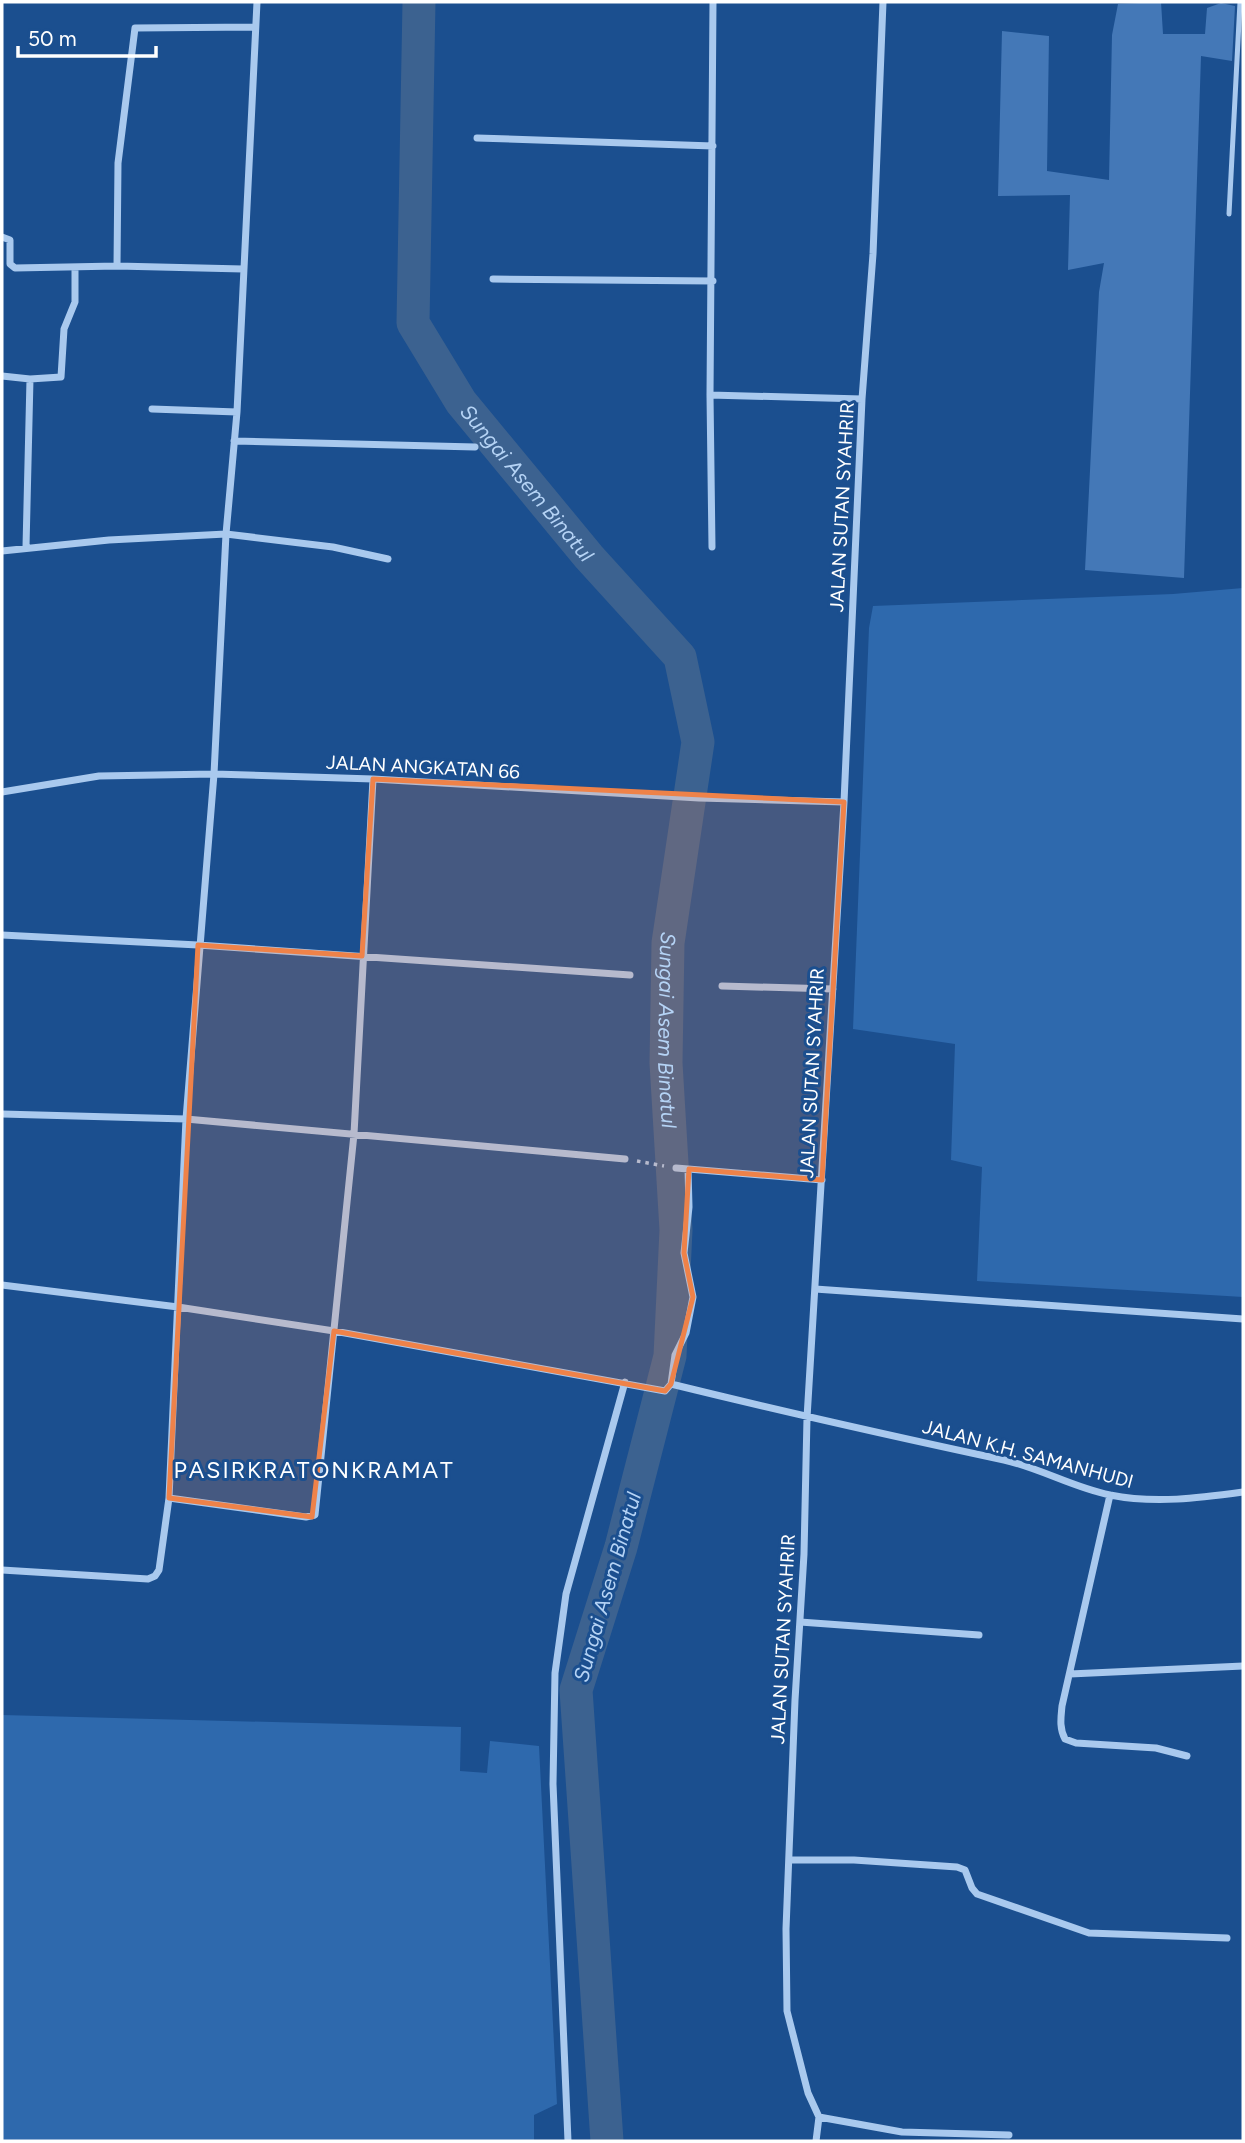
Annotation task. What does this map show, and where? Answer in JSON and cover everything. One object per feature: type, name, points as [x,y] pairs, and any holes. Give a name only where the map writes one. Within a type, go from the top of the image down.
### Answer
[{"type":"street","points":[[2,1570],[153,1578],[159,1570],[169,1497],[186,1119],[198,945],[214,774],[226,534],[237,412],[257,2]]},
{"type":"street","points":[[712,547],[710,395],[713,281],[713,2]]},
{"type":"street","name":"JALAN SUTAN SYAHRIR","points":[[816,2141],[819,2117],[805,2083],[787,2011],[786,1929],[807,1418],[844,802],[862,399],[873,254],[883,2]]},
{"type":"street","points":[[117,266],[118,163],[135,28],[256,27]]},
{"type":"street","points":[[477,138],[713,146]]},
{"type":"street","points":[[2,237],[10,240],[10,264],[15,268],[117,266],[243,269]]},
{"type":"street","points":[[2,376],[30,379],[61,377],[64,329],[75,302],[75,268]]},
{"type":"street","points":[[493,279],[713,281]]},
{"type":"street","points":[[26,547],[30,379]]},
{"type":"street","points":[[710,395],[862,399]]},
{"type":"street","points":[[152,409],[237,412]]},
{"type":"street","points":[[234,441],[475,447]]},
{"type":"street","points":[[2,551],[109,540],[226,534],[333,547],[388,559]]},
{"type":"street","name":"JALAN ANGKATAN 66","points":[[2,792],[99,776],[214,774],[373,779],[699,798],[844,802]]},
{"type":"street","points":[[169,1497],[314,1516],[354,1134],[373,779]]},
{"type":"street","points":[[2,935],[198,945],[630,975]]},
{"type":"street","points":[[722,986],[833,989]]},
{"type":"street","points":[[2,1114],[186,1119],[625,1159]]},
{"type":"street","points":[[677,1168],[822,1180]]},
{"type":"street","points":[[2,1285],[178,1307],[334,1331],[665,1391],[671,1384],[675,1355],[686,1333],[694,1297],[684,1253],[689,1207],[688,1169]]},
{"type":"street","points":[[814,1289],[1243,1319]]},
{"type":"street","points":[[568,2141],[553,1784],[555,1673],[566,1594],[627,1383]]},
{"type":"street","name":"JALAN K.H. SAMANHUDI","points":[[671,1384],[807,1418],[1007,1461],[1110,1495],[1152,1500],[1192,1499],[1243,1492]]},
{"type":"street","points":[[1110,1495],[1070,1674],[1061,1723],[1065,1739],[1156,1748],[1187,1756]]},
{"type":"street","points":[[800,1622],[979,1635]]},
{"type":"street","points":[[1070,1674],[1243,1666]]},
{"type":"street","points":[[790,1860],[854,1860],[960,1867],[965,1870],[977,1894],[1089,1933],[1227,1938]]},
{"type":"street","points":[[819,2117],[902,2132],[1009,2135]]},
{"type":"lane","points":[[1229,215],[1240,2]]},
{"type":"path","points":[[625,1159],[677,1168]]},
{"type":"highlighted area","points":[[373,779],[844,802],[822,1180],[689,1169],[684,1253],[693,1297],[671,1384],[665,1391],[334,1331],[312,1517],[169,1498],[198,945],[362,956]]},
{"type":"shaded area","points":[[1243,588],[1243,1297],[977,1281],[982,1167],[951,1160],[955,1044],[853,1029],[869,628],[873,606],[1173,594]]},
{"type":"shaded area","points":[[2,1715],[461,1727],[460,1771],[487,1773],[490,1741],[539,1746],[557,2104],[534,2115],[534,2141],[2,2141]]},
{"type":"building","points":[[1161,2],[1163,34],[1205,34],[1207,8],[1221,3],[1235,6],[1232,61],[1201,56],[1184,578],[1085,570],[1099,292],[1104,263],[1068,270],[1070,195],[998,196],[1002,31],[1049,36],[1047,171],[1109,180],[1112,35],[1118,4]]},
{"type":"waterway","name":"Sungai Asem Binatul","points":[[419,2],[413,323],[461,402],[589,557],[680,657],[698,742],[668,943],[666,1063],[676,1230],[670,1356],[621,1547],[576,1690],[607,2141]]},
{"type":"district","name":"PASIRKRATONKRAMAT","points":[[314,1470]]}]
